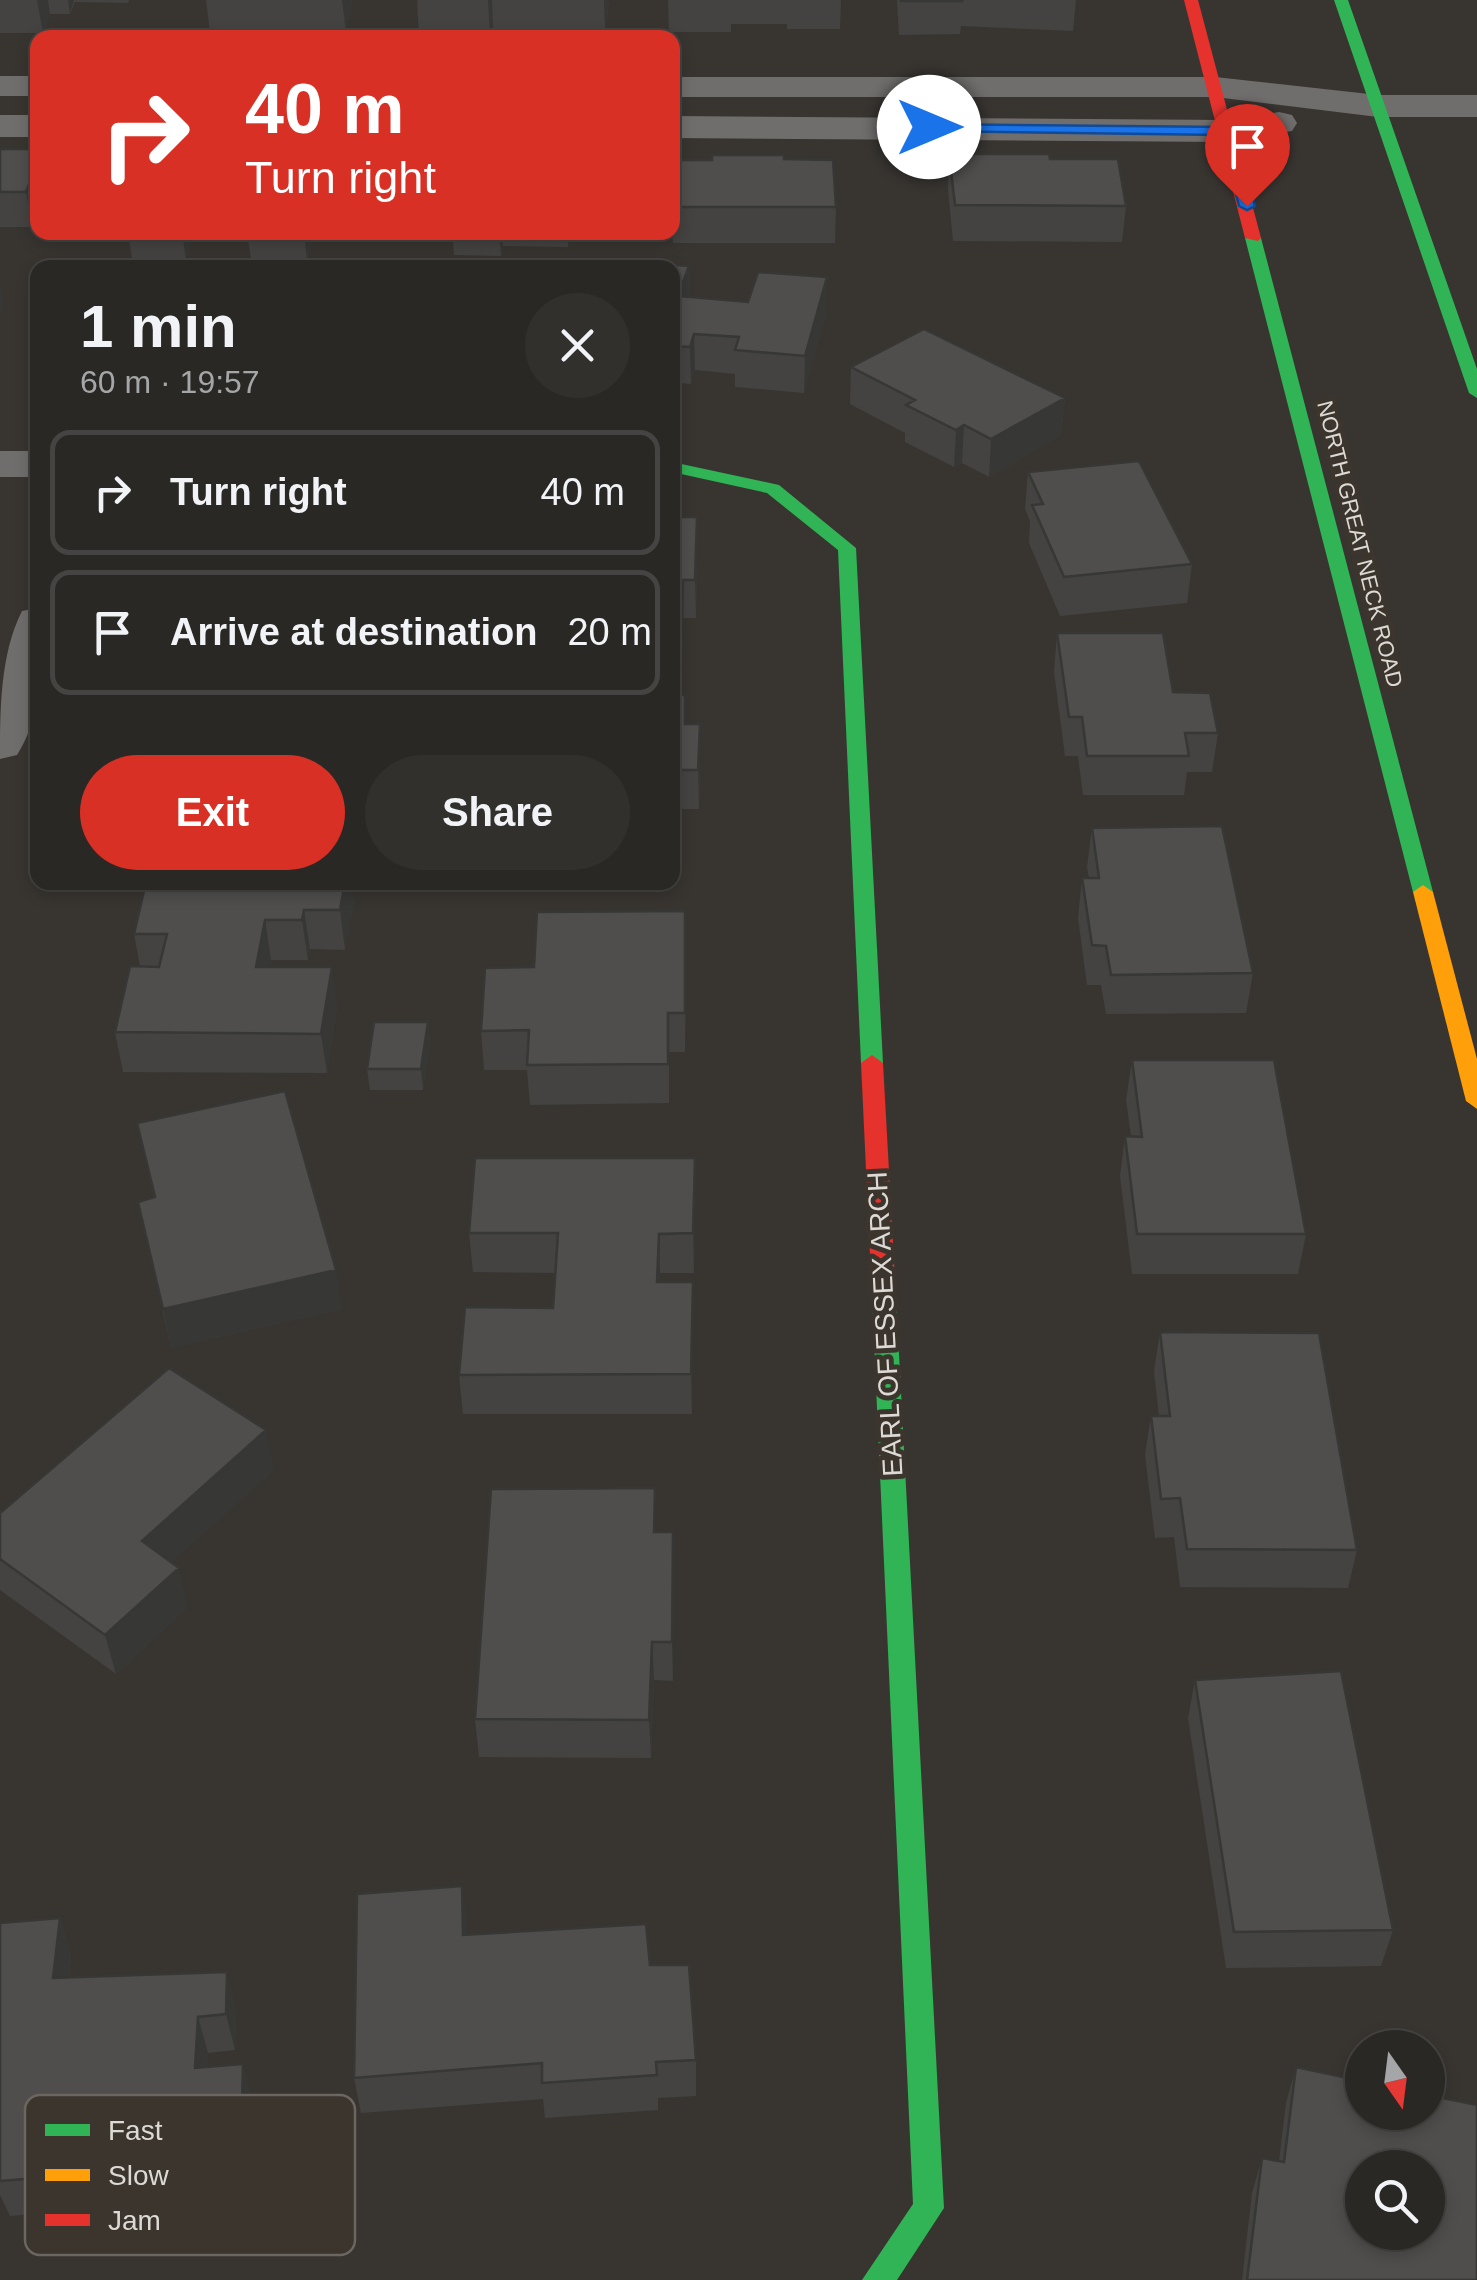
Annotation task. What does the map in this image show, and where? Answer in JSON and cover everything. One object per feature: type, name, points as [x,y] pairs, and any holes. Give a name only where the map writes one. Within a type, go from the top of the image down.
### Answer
[{"type":"main road","name":"NORTH GREAT NECK ROAD","points":[[1191,0],[1477,1102]]},
{"type":"main road","points":[[1342,0],[1477,394]]},
{"type":"main road","name":"EARL OF ESSEX ARCH","points":[[680,469],[772,489],[847,548],[930,2208],[878,2280]]},
{"type":"street","points":[[0,86],[30,86]]},
{"type":"street","points":[[680,87],[1215,87],[1378,106],[1477,106]]},
{"type":"street","points":[[680,127],[1228,131],[1378,106]]},
{"type":"street","points":[[0,126],[30,126]]},
{"type":"street","points":[[0,464],[30,464]]},
{"type":"street","points":[[0,745],[30,647]]},
{"type":"building","points":[[0,149],[30,149],[30,182],[26,192],[0,192]]},
{"type":"building","points":[[949,154],[1118,159],[1126,206],[955,205]]},
{"type":"building","points":[[712,155],[784,155],[784,159],[833,160],[836,207],[680,207],[680,160],[712,160]]},
{"type":"building","points":[[680,265],[689,266],[680,291]]},
{"type":"building","points":[[758,272],[827,277],[805,356],[735,350],[739,337],[694,334],[690,347],[680,346],[680,296],[748,302]]},
{"type":"building","points":[[924,329],[1065,398],[991,439],[964,425],[956,430],[906,405],[915,400],[851,367]]},
{"type":"building","points":[[1139,461],[1192,564],[1064,577],[1032,505],[1043,504],[1028,472]]},
{"type":"building","points":[[680,517],[697,517],[695,580],[683,580],[682,631]]},
{"type":"building","points":[[1057,633],[1163,633],[1173,692],[1210,693],[1218,733],[1185,733],[1189,756],[1087,756],[1082,717],[1069,717]]},
{"type":"building","points":[[680,695],[685,695],[685,724],[700,724],[698,770],[681,770],[680,799]]},
{"type":"building","points":[[1222,826],[1253,973],[1111,975],[1106,946],[1092,945],[1082,878],[1099,878],[1092,828]]},
{"type":"building","points":[[144,890],[344,890],[340,910],[304,910],[302,920],[265,920],[256,967],[332,967],[321,1034],[115,1032],[130,966],[159,967],[167,934],[134,934]]},
{"type":"building","points":[[685,911],[685,1013],[668,1013],[668,1064],[527,1065],[529,1030],[481,1031],[485,968],[534,967],[537,912]]},
{"type":"building","points":[[374,1022],[428,1022],[421,1069],[367,1069]]},
{"type":"building","points":[[1132,1060],[1274,1060],[1306,1234],[1137,1234],[1125,1136],[1142,1137]]},
{"type":"building","points":[[285,1091],[336,1270],[163,1309],[138,1202],[155,1197],[137,1123]]},
{"type":"building","points":[[475,1158],[695,1158],[693,1233],[659,1234],[657,1282],[693,1282],[691,1374],[459,1375],[465,1307],[553,1308],[558,1233],[469,1233]]},
{"type":"building","points":[[1160,1332],[1319,1333],[1357,1550],[1187,1549],[1180,1498],[1161,1499],[1151,1416],[1170,1416]]},
{"type":"building","points":[[169,1368],[266,1430],[142,1541],[179,1568],[105,1635],[0,1559],[0,1513]]},
{"type":"building","points":[[655,1488],[654,1532],[673,1532],[672,1642],[652,1642],[649,1720],[475,1719],[491,1489]]},
{"type":"building","points":[[1341,1671],[1393,1930],[1234,1932],[1195,1680]]},
{"type":"building","points":[[462,1886],[463,1935],[646,1924],[650,1965],[689,1965],[696,2060],[656,2062],[657,2075],[542,2083],[542,2063],[354,2078],[357,1894]]},
{"type":"building","points":[[60,1918],[53,1978],[227,1972],[226,2014],[198,2017],[195,2068],[243,2064],[242,2095],[25,2095],[25,2179],[0,2181],[0,1923]]},
{"type":"building","points":[[1296,2067],[1345,2077],[1345,2130],[1445,2130],[1445,2098],[1477,2105],[1477,2280],[1247,2280],[1262,2158],[1284,2162]]},
{"type":"traffic: fast","points":[[1341,0],[1477,393]]},
{"type":"traffic: fast","points":[[1253,238],[1423,892]]},
{"type":"traffic: fast","points":[[680,469],[773,489],[847,548],[872,1063]]},
{"type":"traffic: fast","points":[[878,2280],[929,2208],[884,1297]]},
{"type":"traffic: slow","points":[[1423,892],[1477,1101]]},
{"type":"traffic: jam","points":[[1191,0],[1253,238]]},
{"type":"traffic: jam","points":[[872,1063],[884,1297]]},
{"type":"route","points":[[929,127],[1228,131],[1247,206]]}]
